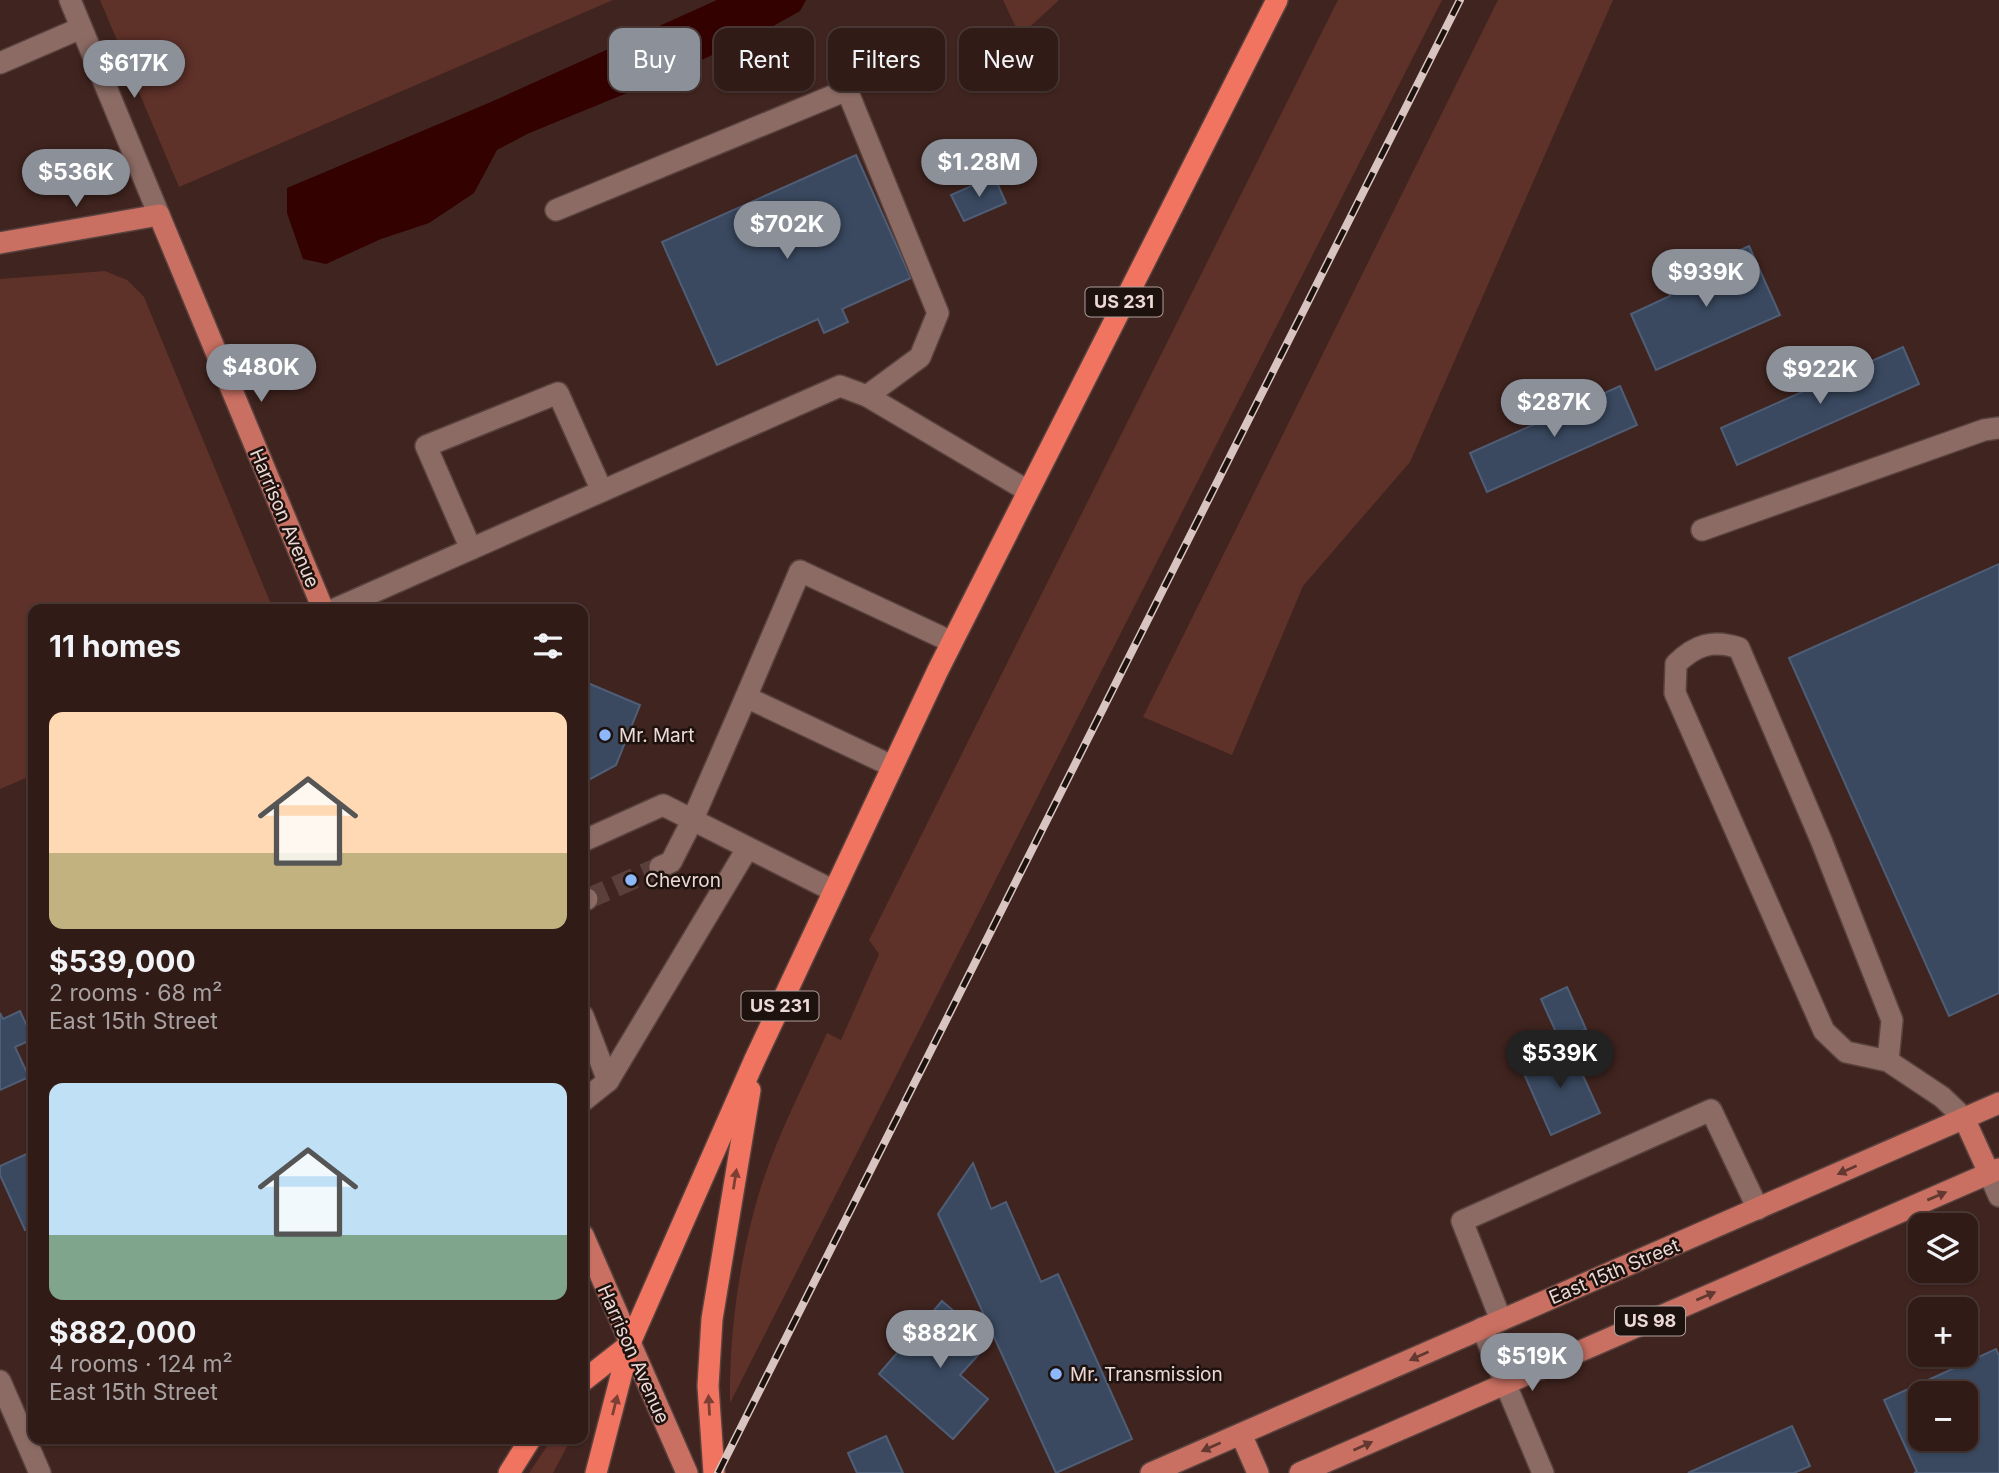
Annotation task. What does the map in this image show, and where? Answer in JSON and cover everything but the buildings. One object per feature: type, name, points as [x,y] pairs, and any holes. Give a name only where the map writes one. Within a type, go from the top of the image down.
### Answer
[{"type":"highway","name":"US 231","points":[[629,1345],[755,1059],[892,766],[1277,0]]},
{"type":"highway","points":[[714,1473],[708,1386],[712,1319],[755,1059]]},
{"type":"highway","points":[[588,1377],[629,1345]]},
{"type":"highway","points":[[596,1473],[629,1345]]},
{"type":"highway","points":[[509,1473],[527,1444]]},
{"type":"main road","points":[[0,243],[159,215]]},
{"type":"main road","name":"Harrison Avenue","points":[[159,215],[321,604]]},
{"type":"main road","name":"East 15th Street","points":[[1151,1473],[1999,1103]]},
{"type":"main road","points":[[1964,1118],[1994,1171]]},
{"type":"main road","name":"US 98","points":[[1300,1473],[1994,1171]]},
{"type":"main road","name":"Harrison Avenue","points":[[588,1247],[687,1473]]},
{"type":"main road","points":[[1241,1434],[1258,1473]]},
{"type":"street","name":"Harrison Avenue","points":[[70,0],[159,215]]},
{"type":"street","points":[[0,63],[81,28]]},
{"type":"street","points":[[556,210],[847,90],[938,313],[920,357],[867,396]]},
{"type":"street","points":[[346,604],[841,386],[867,396],[1028,491]]},
{"type":"street","points":[[471,549],[426,446],[558,393],[602,491]]},
{"type":"street","points":[[1702,530],[1984,430],[1999,428]]},
{"type":"street","points":[[660,867],[671,862],[692,821],[800,571],[952,642]]},
{"type":"street","points":[[1888,1061],[1892,1020],[1821,839],[1739,649],[1719,641],[1690,650],[1676,664],[1675,693],[1824,1031],[1846,1052],[1888,1061],[1942,1097],[1964,1118]]},
{"type":"street","points":[[746,697],[892,766]]},
{"type":"street","points":[[588,839],[663,805],[834,891]]},
{"type":"street","points":[[588,1097],[608,1081],[747,849]]},
{"type":"street","points":[[588,1029],[608,1081]]},
{"type":"street","points":[[1543,1473],[1505,1384],[1462,1221],[1712,1110],[1758,1209]]},
{"type":"street","points":[[1994,1171],[1999,1196]]},
{"type":"street","points":[[0,1381],[40,1473]]},
{"type":"shaded area","points":[[100,0],[613,0],[179,187]]},
{"type":"shaded area","points":[[717,0],[806,0],[800,11],[770,28],[714,28],[714,54],[700,61],[700,28],[655,28]]},
{"type":"shaded area","points":[[1003,0],[1059,0],[1029,28],[1016,28]]},
{"type":"shaded area","points":[[1338,0],[1442,0],[730,1403],[736,1304],[755,1207],[769,1162],[827,1033],[841,1040],[879,954],[869,940]]},
{"type":"shaded area","points":[[1498,0],[1613,0],[1410,462],[1303,586],[1232,755],[1143,717]]},
{"type":"shaded area","points":[[609,49],[609,91],[632,91],[527,134],[497,150],[474,193],[429,223],[381,239],[326,264],[303,259],[287,213],[287,188]]},
{"type":"shaded area","points":[[105,271],[127,280],[144,297],[271,604],[28,604],[28,777],[0,789],[0,279]]},
{"type":"shaded area","points":[[549,1444],[568,1444],[553,1473],[529,1473]]},
{"type":"tunnel","points":[[588,899],[660,867]]},
{"type":"railway","points":[[718,1473],[1460,0]]},
{"type":"place","name":"Mr. Mart","points":[[605,735]]},
{"type":"place","name":"Chevron","points":[[631,880]]},
{"type":"place","name":"Mr. Transmission","points":[[1056,1374]]}]
